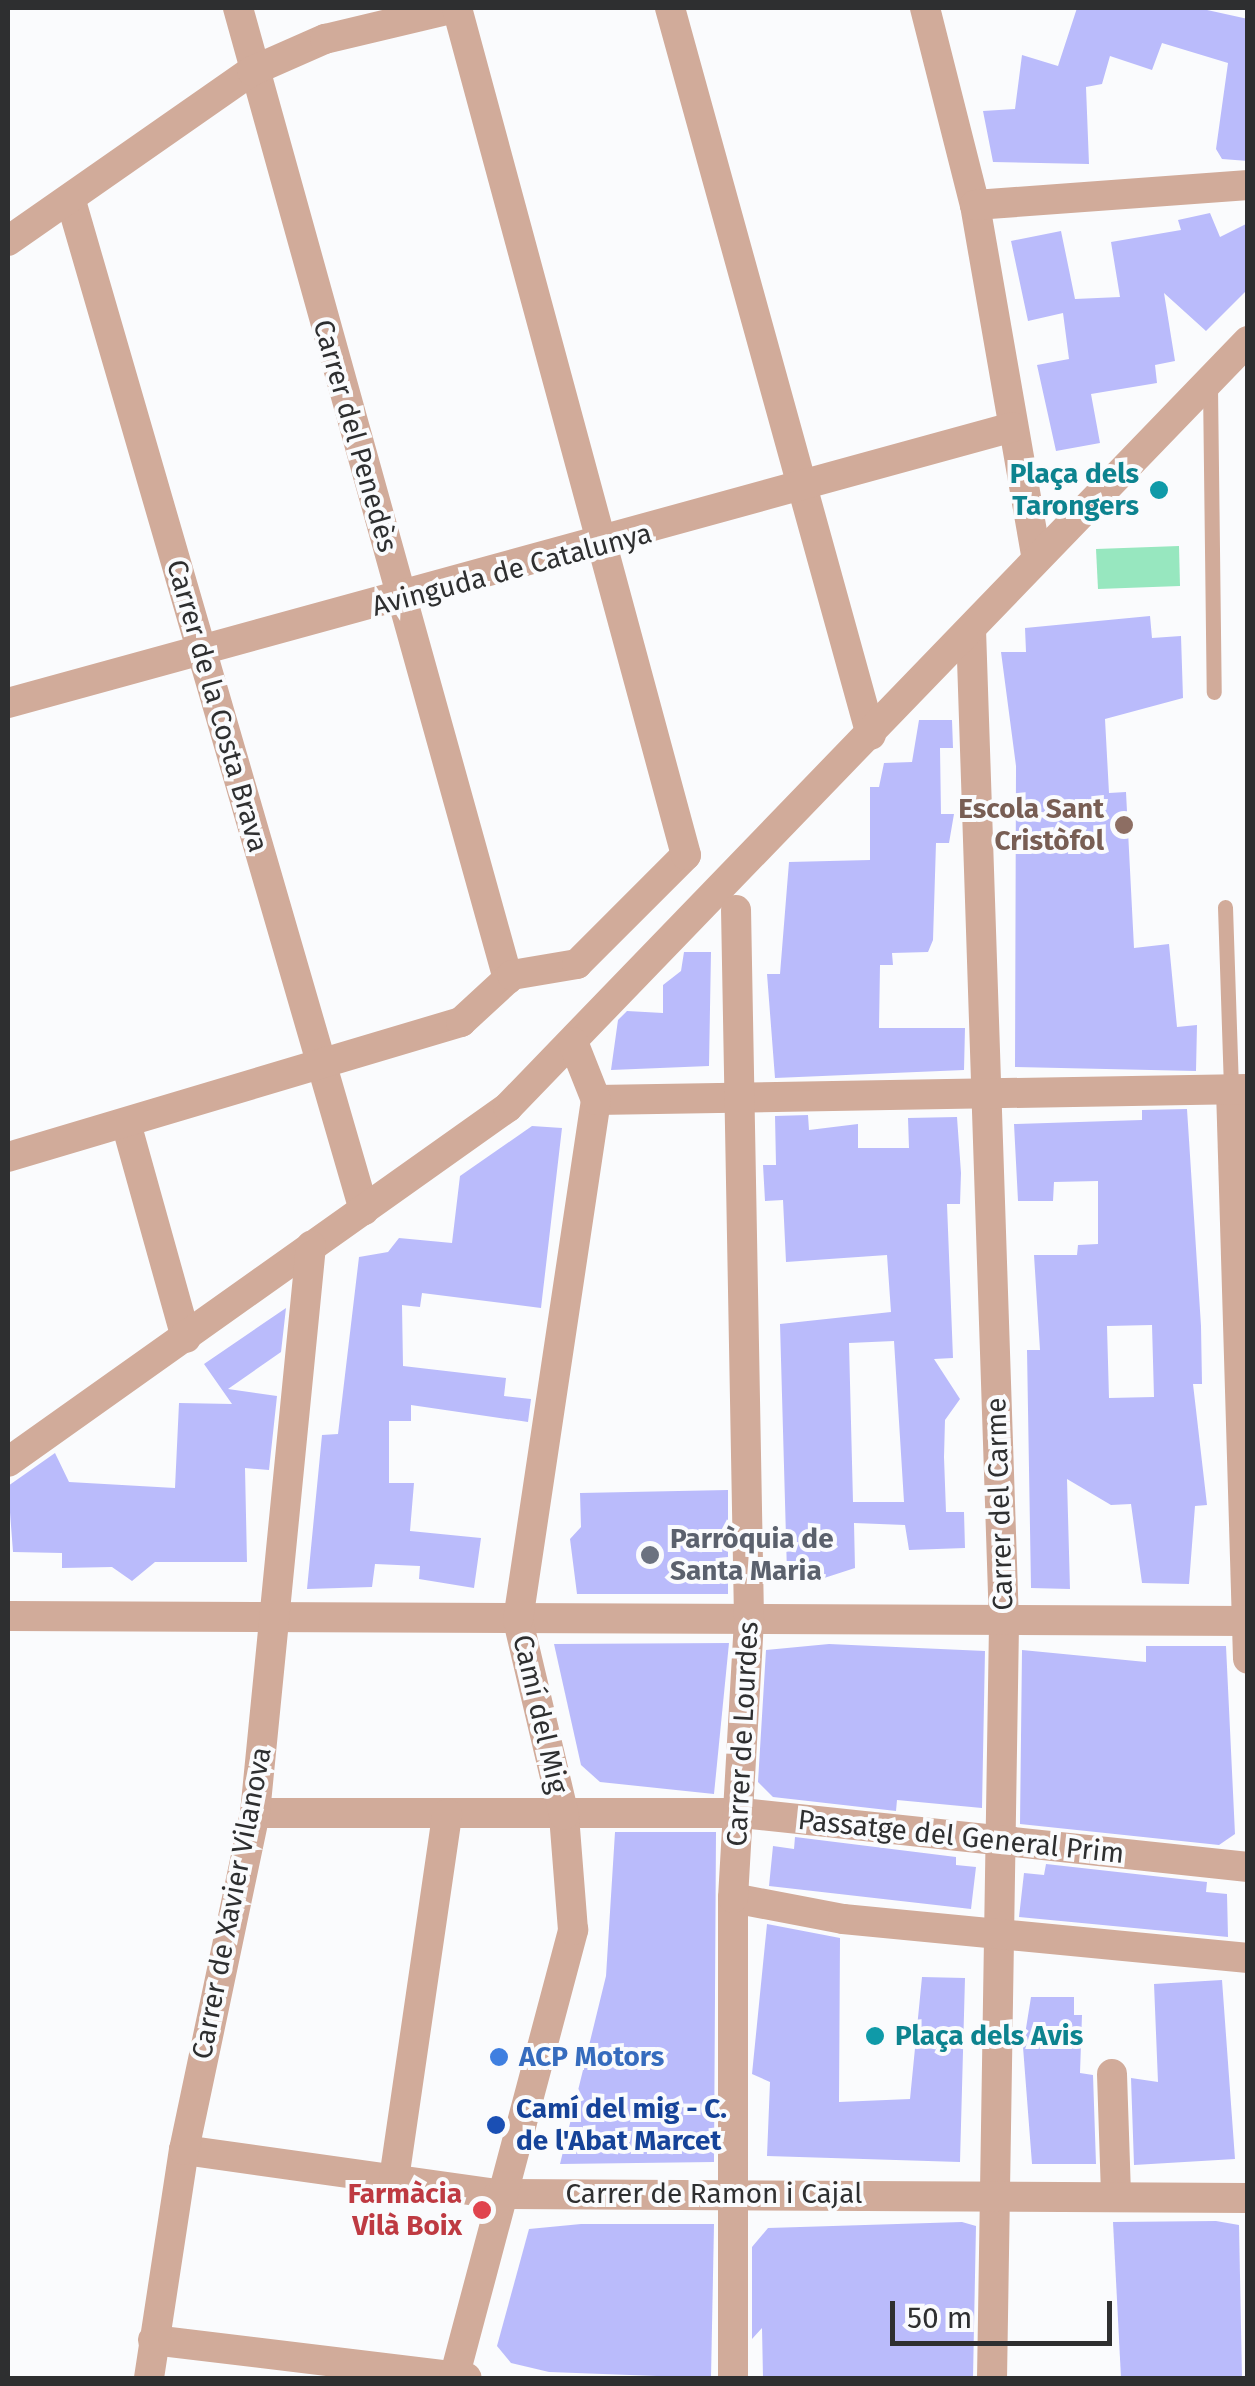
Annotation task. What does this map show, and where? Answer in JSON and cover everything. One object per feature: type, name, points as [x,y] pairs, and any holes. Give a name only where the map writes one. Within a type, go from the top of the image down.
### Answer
[{"type":"street","name":"Carrer del Penedès","points":[[238,8],[252,72],[508,978]]},
{"type":"street","points":[[8,240],[71,201],[252,72],[325,39],[456,8],[686,855],[577,964],[508,978],[461,1022],[318,1061],[8,1157]]},
{"type":"street","points":[[670,8],[871,735]]},
{"type":"street","points":[[925,8],[975,205],[1037,559]]},
{"type":"street","points":[[975,205],[1248,186]]},
{"type":"street","name":"Carrer de la Costa Brava","points":[[71,201],[364,1210]]},
{"type":"street","points":[[8,1462],[508,1107],[1248,341]]},
{"type":"street","name":"Avinguda de Catalunya","points":[[8,704],[203,656],[802,492],[1013,427]]},
{"type":"street","name":"Carrer del Carme","points":[[971,629],[1004,1624],[991,2196],[992,2378]]},
{"type":"street","name":"Carrer de Lourdes","points":[[733,2378],[733,1898],[742,1813],[749,1618],[736,910]]},
{"type":"street","points":[[573,1042],[596,1100],[741,1094],[1239,1089],[1248,1660]]},
{"type":"street","name":"Camí del Mig","points":[[458,2378],[499,2194],[538,2084],[573,1930],[564,1815],[518,1620],[596,1100]]},
{"type":"street","points":[[126,1123],[186,1338]]},
{"type":"street","name":"Carrer de Xavier Vilanova","points":[[149,2378],[184,2150],[255,1813],[278,1621],[311,1246]]},
{"type":"street","points":[[8,1616],[278,1621],[749,1618],[1004,1624],[1246,1621]]},
{"type":"street","name":"Passatge del General Prim","points":[[255,1813],[742,1813],[1248,1867]]},
{"type":"street","points":[[394,2179],[447,1814]]},
{"type":"street","points":[[733,1898],[999,1934],[1248,1958]]},
{"type":"street","points":[[1112,2074],[1116,2197]]},
{"type":"street","name":"Carrer de Ramon i Cajal","points":[[184,2150],[499,2194],[735,2191],[1248,2198]]},
{"type":"street","points":[[153,2340],[458,2378]]},
{"type":"lane","points":[[1210,380],[1214,692]]},
{"type":"lane","points":[[1226,907],[1239,1089]]},
{"type":"green space","points":[[1179,546],[1180,586],[1098,589],[1096,549]]},
{"type":"building","points":[[1077,8],[1198,8],[1248,19],[1248,161],[1222,159],[1216,149],[1228,63],[1162,43],[1152,70],[1110,56],[1102,84],[1086,87],[1089,164],[993,162],[983,111],[1015,109],[1022,55],[1058,66]]},
{"type":"building","points":[[1210,213],[1220,237],[1248,223],[1248,289],[1206,331],[1164,293],[1175,361],[1155,365],[1157,383],[1091,394],[1100,443],[1056,451],[1037,365],[1069,359],[1063,313],[1028,321],[1011,241],[1061,231],[1075,299],[1120,297],[1111,242],[1181,230],[1178,220]]},
{"type":"building","points":[[1150,616],[1152,638],[1181,636],[1183,698],[1105,719],[1109,793],[1126,792],[1134,948],[1169,944],[1177,1027],[1197,1025],[1196,1071],[1015,1067],[1016,766],[1001,652],[1026,652],[1025,628]]},
{"type":"building","points":[[919,720],[952,720],[953,748],[940,748],[941,814],[954,814],[949,843],[936,843],[933,940],[928,952],[892,953],[893,965],[880,965],[879,1028],[965,1028],[964,1070],[775,1078],[767,974],[780,974],[789,862],[870,860],[870,787],[879,787],[884,763],[912,762]]},
{"type":"building","points":[[684,952],[711,952],[709,1066],[611,1070],[618,1020],[627,1011],[663,1013],[663,985],[681,971]]},
{"type":"building","points":[[1187,1109],[1201,1326],[1202,1384],[1193,1384],[1207,1505],[1195,1506],[1189,1584],[1142,1583],[1131,1504],[1111,1505],[1067,1479],[1070,1589],[1031,1588],[1027,1350],[1040,1350],[1034,1255],[1077,1255],[1078,1245],[1098,1244],[1098,1181],[1054,1182],[1053,1201],[1018,1201],[1014,1124],[1142,1120],[1142,1110]],"holes":[[[1152,1325],[1154,1397],[1109,1398],[1107,1326]]]},
{"type":"building","points":[[808,1115],[809,1130],[858,1124],[858,1148],[909,1148],[908,1118],[957,1117],[960,1204],[947,1204],[953,1358],[934,1359],[960,1399],[945,1420],[944,1457],[946,1512],[964,1512],[965,1548],[909,1550],[905,1525],[854,1523],[855,1568],[818,1580],[787,1573],[780,1324],[891,1312],[887,1255],[786,1262],[783,1200],[765,1201],[763,1165],[776,1165],[775,1116]],"holes":[[[894,1341],[904,1502],[853,1502],[849,1343]]]},
{"type":"building","points":[[532,1126],[562,1128],[541,1308],[422,1293],[420,1307],[402,1305],[403,1366],[506,1378],[504,1396],[531,1399],[528,1422],[411,1405],[411,1421],[389,1421],[389,1483],[414,1483],[410,1531],[481,1538],[474,1588],[419,1579],[420,1566],[375,1564],[372,1587],[307,1589],[322,1435],[338,1434],[359,1257],[388,1252],[399,1238],[452,1243],[460,1176]]},
{"type":"building","points":[[286,1308],[281,1352],[228,1389],[277,1396],[269,1470],[245,1468],[247,1562],[155,1562],[132,1581],[112,1567],[62,1568],[62,1553],[13,1552],[8,1486],[55,1453],[69,1482],[175,1488],[179,1403],[232,1404],[204,1364]]},
{"type":"building","name":"Parròquia de Santa Maria","points":[[728,1490],[728,1594],[577,1594],[570,1539],[581,1527],[580,1493]]},
{"type":"building","points":[[729,1643],[714,1794],[600,1782],[581,1765],[554,1644]]},
{"type":"building","points":[[829,1644],[985,1651],[982,1808],[897,1800],[896,1811],[773,1797],[758,1782],[766,1650]]},
{"type":"building","points":[[1146,1646],[1226,1646],[1235,1834],[1219,1845],[1020,1824],[1022,1650],[1146,1662]]},
{"type":"building","points":[[615,1832],[716,1832],[714,2162],[560,2164],[606,1976]]},
{"type":"building","points":[[795,1837],[956,1857],[956,1865],[976,1867],[971,1909],[769,1886],[773,1846],[794,1849]]},
{"type":"building","points":[[1046,1864],[1207,1882],[1206,1892],[1227,1894],[1228,1937],[1019,1917],[1024,1873],[1044,1875]]},
{"type":"building","points":[[767,1924],[840,1938],[839,2102],[910,2099],[922,1977],[965,1978],[960,2162],[767,2156],[770,2082],[752,2074]]},
{"type":"building","points":[[1222,1980],[1235,2159],[1134,2165],[1131,2078],[1158,2082],[1154,1984]]},
{"type":"building","points":[[1031,1997],[1074,1997],[1074,2015],[1082,2015],[1080,2073],[1093,2075],[1096,2164],[1032,2164],[1023,2047]]},
{"type":"building","points":[[1216,2221],[1239,2225],[1242,2378],[1121,2378],[1113,2222]]},
{"type":"building","points":[[962,2222],[976,2226],[973,2378],[763,2378],[762,2328],[752,2339],[752,2247],[768,2228]]},
{"type":"building","points":[[581,2224],[714,2224],[711,2378],[549,2372],[511,2363],[497,2346],[529,2229]]},
{"type":"place","name":"Plaça dels Tarongers","points":[[1159,490]]},
{"type":"place","name":"Escola Sant Cristòfol","points":[[1124,825]]},
{"type":"place","name":"Parròquia de Santa Maria","points":[[650,1555]]},
{"type":"place","name":"Plaça dels Avis","points":[[875,2036]]},
{"type":"place","name":"ACP Motors","points":[[499,2057]]},
{"type":"place","name":"Camí del mig - C. de l'Abat Marcet","points":[[496,2125]]},
{"type":"place","name":"Farmàcia Vilà Boix","points":[[482,2210]]}]
